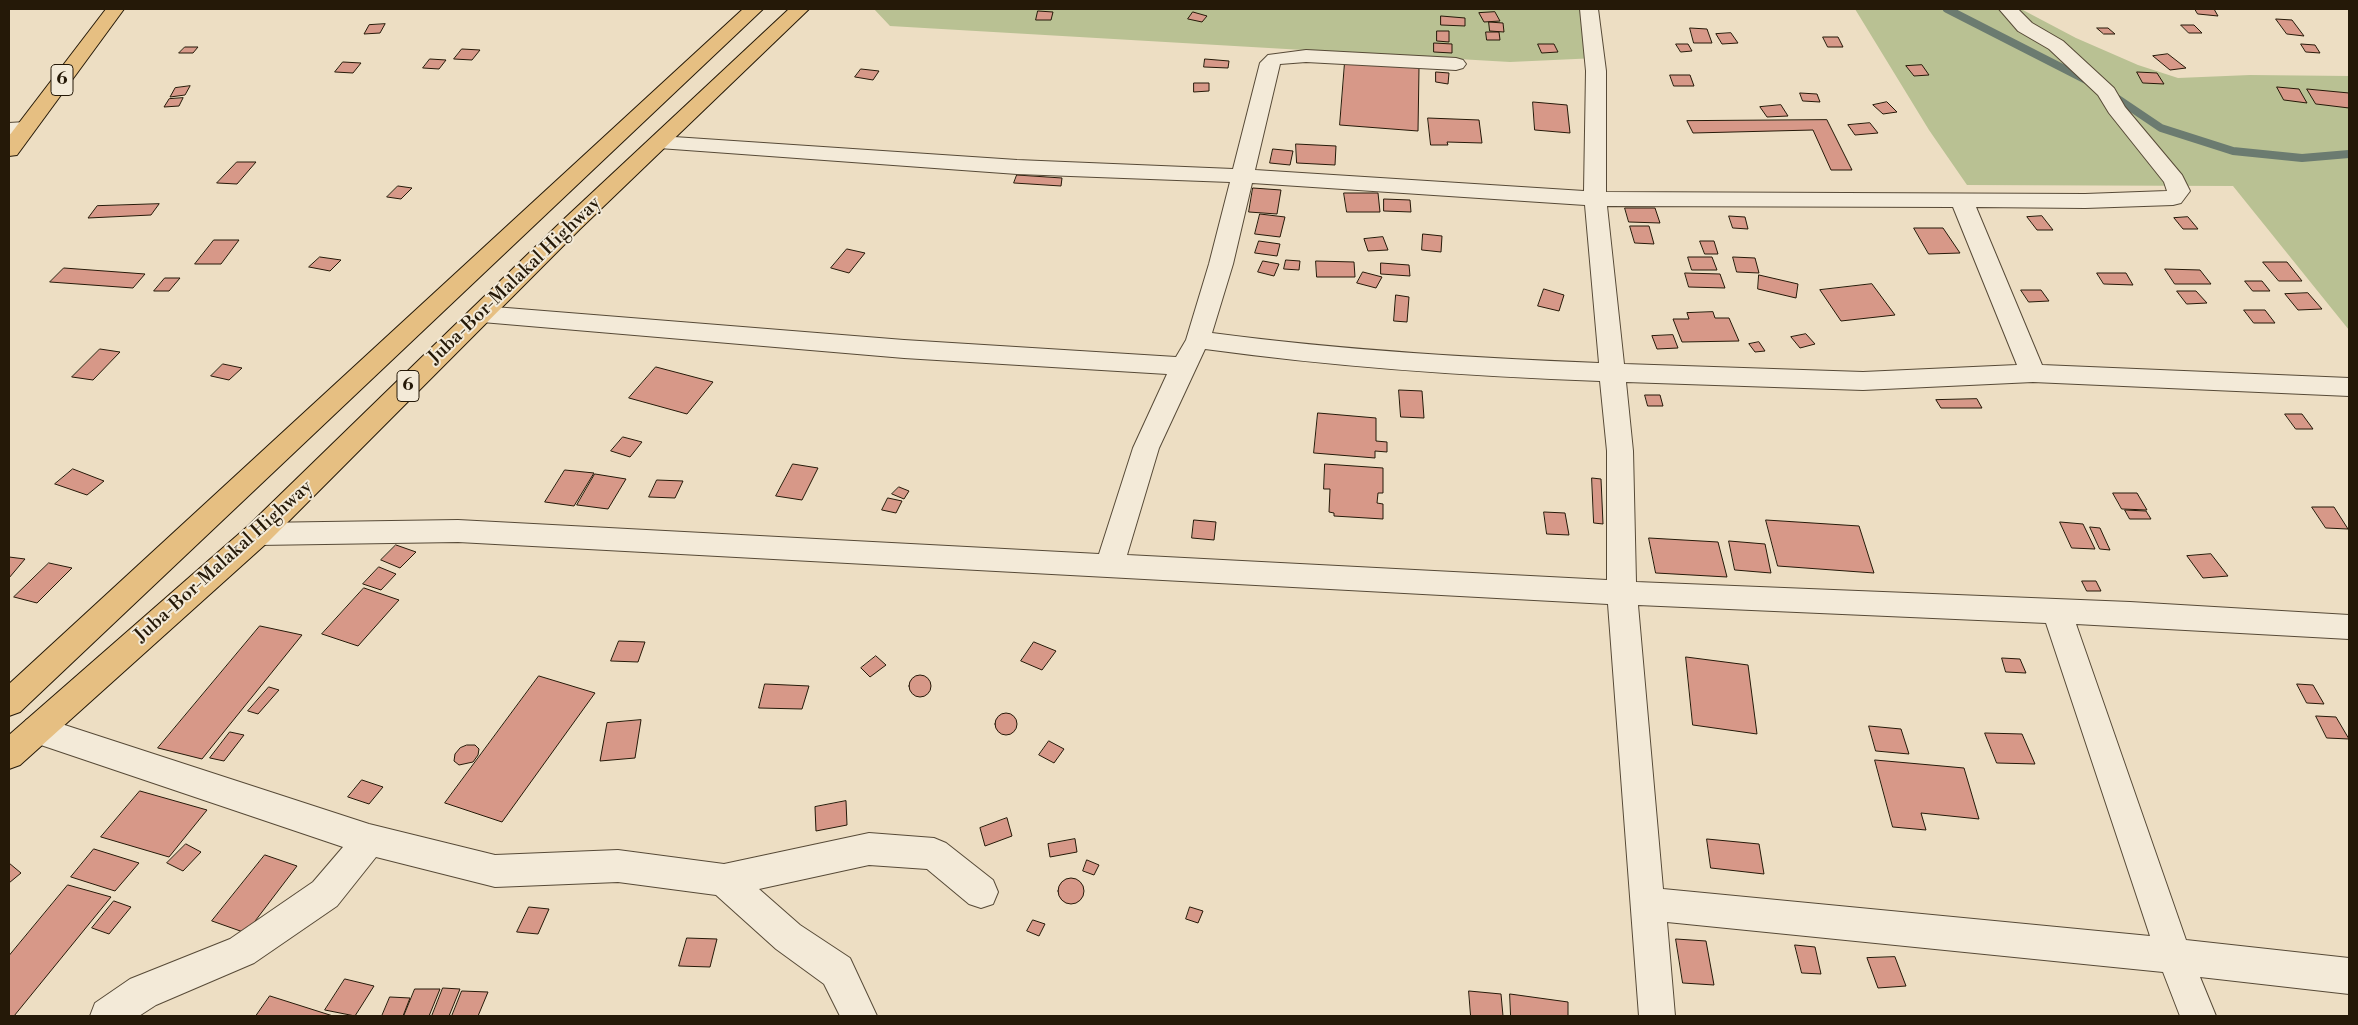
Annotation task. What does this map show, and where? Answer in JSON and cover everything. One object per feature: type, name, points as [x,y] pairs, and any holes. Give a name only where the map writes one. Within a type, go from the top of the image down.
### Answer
[{"type":"main road","name":"6","points":[[9,150],[17,128],[115,9]]},
{"type":"main road","name":"Juba-Bor-Malakal Highway","points":[[9,703],[557,190],[754,9]]},
{"type":"main road","name":"Juba-Bor-Malakal Highway","points":[[9,755],[258,534],[659,142],[800,9]]},
{"type":"street","points":[[1589,9],[1596,71],[1595,199],[1620,451],[1622,593],[1657,1016]]},
{"type":"street","points":[[659,142],[1017,167],[1243,176],[1595,199],[2085,201],[2174,198],[2179,191],[2174,180],[2116,109],[2107,92],[2056,45],[2025,27],[2008,9]]},
{"type":"street","points":[[1110,565],[1146,448],[1183,366],[1198,340],[1221,264],[1270,64],[1275,59],[1306,56],[1456,64]]},
{"type":"street","points":[[1961,200],[2033,372]]},
{"type":"street","points":[[482,314],[904,349],[1183,366]]},
{"type":"street","points":[[1198,340],[1282,351],[1392,361],[1612,372],[1863,381],[2033,372],[2349,387]]},
{"type":"street","points":[[258,534],[458,531],[1622,593],[2057,611],[2349,627]]},
{"type":"street","points":[[2057,611],[2174,956],[2198,1016]]},
{"type":"street","points":[[37,730],[369,840],[495,871],[618,866],[724,880],[868,849],[934,854],[981,892]]},
{"type":"street","points":[[108,1016],[143,992],[242,951],[325,894],[369,840]]},
{"type":"street","points":[[724,880],[788,937],[837,970],[859,1016]]},
{"type":"street","points":[[1648,904],[2174,956],[2349,976]]},
{"type":"green space","points":[[874,9],[1583,9],[1597,58],[1510,62],[890,26]]},
{"type":"green space","points":[[1855,9],[2021,9],[2076,38],[2138,65],[2178,78],[2250,75],[2349,76],[2349,330],[2233,186],[1967,185],[1929,130]]},
{"type":"building","points":[[2195,9],[2214,9],[2218,16],[2198,14]]},
{"type":"building","points":[[1038,11],[1053,12],[1051,20],[1036,20]]},
{"type":"building","points":[[1193,12],[1207,16],[1202,22],[1188,19]]},
{"type":"building","points":[[1495,12],[1500,21],[1484,22],[1479,13]]},
{"type":"building","points":[[1441,16],[1465,18],[1465,26],[1441,25]]},
{"type":"building","points":[[2276,19],[2292,20],[2304,36],[2287,34]]},
{"type":"building","points":[[1489,22],[1503,23],[1504,32],[1490,31]]},
{"type":"building","points":[[385,24],[380,33],[364,34],[369,25]]},
{"type":"building","points":[[2181,25],[2194,25],[2202,33],[2189,33]]},
{"type":"building","points":[[1690,28],[1707,29],[1712,43],[1694,43]]},
{"type":"building","points":[[2097,28],[2108,28],[2115,34],[2104,34]]},
{"type":"building","points":[[1437,31],[1449,31],[1449,42],[1437,41]]},
{"type":"building","points":[[1486,32],[1499,32],[1500,40],[1487,40]]},
{"type":"building","points":[[1731,33],[1738,43],[1722,44],[1716,34]]},
{"type":"building","points":[[1823,37],[1838,37],[1843,47],[1828,47]]},
{"type":"building","points":[[1434,43],[1452,44],[1452,53],[1434,52]]},
{"type":"building","points":[[1538,44],[1554,44],[1558,52],[1542,53]]},
{"type":"building","points":[[1676,44],[1688,44],[1692,51],[1681,52]]},
{"type":"building","points":[[2301,44],[2315,45],[2320,53],[2306,52]]},
{"type":"building","points":[[185,47],[198,47],[193,53],[179,53]]},
{"type":"building","points":[[462,49],[480,50],[472,60],[454,59]]},
{"type":"building","points":[[2168,54],[2186,68],[2170,70],[2153,56]]},
{"type":"building","points":[[430,59],[446,60],[439,69],[423,68]]},
{"type":"building","points":[[1205,59],[1229,61],[1228,68],[1204,67]]},
{"type":"building","points":[[343,62],[361,63],[353,73],[335,72]]},
{"type":"building","points":[[1345,62],[1419,68],[1418,131],[1340,125]]},
{"type":"building","points":[[1922,65],[1929,75],[1914,76],[1906,66]]},
{"type":"building","points":[[861,69],[879,71],[873,80],[855,77]]},
{"type":"building","points":[[1436,72],[1449,73],[1448,84],[1436,82]]},
{"type":"building","points":[[2137,72],[2157,73],[2164,84],[2143,83]]},
{"type":"building","points":[[1670,75],[1690,75],[1694,86],[1674,86]]},
{"type":"building","points":[[1194,83],[1209,83],[1209,91],[1194,92]]},
{"type":"building","points":[[190,86],[185,95],[170,97],[175,88]]},
{"type":"building","points":[[2277,87],[2299,89],[2307,103],[2284,100]]},
{"type":"building","points":[[2307,89],[2349,93],[2349,108],[2316,104]]},
{"type":"building","points":[[1800,93],[1817,94],[1820,102],[1803,101]]},
{"type":"building","points":[[183,98],[179,106],[164,107],[169,99]]},
{"type":"building","points":[[1533,102],[1567,105],[1570,133],[1535,130]]},
{"type":"building","points":[[1887,102],[1897,112],[1883,114],[1873,105]]},
{"type":"building","points":[[1781,105],[1788,116],[1767,117],[1760,107]]},
{"type":"building","points":[[1428,118],[1479,120],[1482,143],[1447,142],[1448,145],[1431,145]]},
{"type":"building","points":[[1827,120],[1852,170],[1831,170],[1813,130],[1693,133],[1687,121]]},
{"type":"building","points":[[1870,123],[1878,133],[1855,135],[1848,125]]},
{"type":"building","points":[[1296,144],[1336,146],[1335,165],[1297,163]]},
{"type":"building","points":[[1273,149],[1293,151],[1290,165],[1270,163]]},
{"type":"building","points":[[237,162],[256,162],[237,184],[217,183]]},
{"type":"building","points":[[1017,175],[1062,178],[1061,186],[1014,183]]},
{"type":"building","points":[[398,186],[412,188],[401,199],[387,197]]},
{"type":"building","points":[[1253,188],[1281,190],[1277,214],[1249,212]]},
{"type":"building","points":[[1344,193],[1378,193],[1380,212],[1347,212]]},
{"type":"building","points":[[1384,199],[1410,200],[1411,212],[1384,211]]},
{"type":"building","points":[[159,204],[151,215],[88,218],[97,206]]},
{"type":"building","points":[[1625,208],[1655,208],[1660,223],[1629,222]]},
{"type":"building","points":[[1260,214],[1285,217],[1280,237],[1255,234]]},
{"type":"building","points":[[1729,216],[1745,217],[1748,229],[1733,228]]},
{"type":"building","points":[[2042,216],[2053,230],[2037,230],[2027,217]]},
{"type":"building","points":[[2188,217],[2198,229],[2183,229],[2174,218]]},
{"type":"building","points":[[1630,226],[1649,226],[1654,244],[1635,243]]},
{"type":"building","points":[[1914,228],[1943,228],[1960,253],[1929,254]]},
{"type":"building","points":[[1423,234],[1442,236],[1441,252],[1422,250]]},
{"type":"building","points":[[1383,237],[1388,250],[1368,251],[1364,239]]},
{"type":"building","points":[[214,240],[239,240],[221,264],[195,264]]},
{"type":"building","points":[[1259,241],[1280,244],[1277,256],[1255,253]]},
{"type":"building","points":[[1700,241],[1714,241],[1718,254],[1705,254]]},
{"type":"building","points":[[847,249],[865,253],[849,273],[831,268]]},
{"type":"building","points":[[320,257],[341,260],[330,271],[309,267]]},
{"type":"building","points":[[1688,257],[1712,257],[1717,270],[1692,270]]},
{"type":"building","points":[[1733,257],[1755,258],[1759,273],[1737,272]]},
{"type":"building","points":[[1286,260],[1300,261],[1299,270],[1284,269]]},
{"type":"building","points":[[1263,261],[1279,264],[1274,276],[1258,272]]},
{"type":"building","points":[[1316,261],[1354,262],[1355,277],[1317,277]]},
{"type":"building","points":[[2263,262],[2287,262],[2302,281],[2279,281]]},
{"type":"building","points":[[1381,263],[1409,265],[1410,276],[1381,274]]},
{"type":"building","points":[[64,268],[145,274],[133,288],[50,282]]},
{"type":"building","points":[[2165,269],[2200,270],[2211,284],[2175,284]]},
{"type":"building","points":[[1363,272],[1382,277],[1376,288],[1357,283]]},
{"type":"building","points":[[1685,273],[1720,274],[1725,288],[1689,287]]},
{"type":"building","points":[[2097,273],[2126,273],[2133,285],[2104,284]]},
{"type":"building","points":[[1759,275],[1798,284],[1796,298],[1758,289]]},
{"type":"building","points":[[165,278],[180,278],[169,291],[154,291]]},
{"type":"building","points":[[2245,281],[2262,281],[2270,291],[2253,291]]},
{"type":"building","points":[[1872,284],[1895,315],[1841,321],[1820,290]]},
{"type":"building","points":[[1544,289],[1564,295],[1559,311],[1538,306]]},
{"type":"building","points":[[2021,290],[2041,290],[2049,301],[2029,302]]},
{"type":"building","points":[[2177,291],[2196,291],[2207,303],[2187,304]]},
{"type":"building","points":[[2308,293],[2322,309],[2298,310],[2285,294]]},
{"type":"building","points":[[1396,295],[1409,297],[1407,322],[1394,321]]},
{"type":"building","points":[[2244,310],[2265,310],[2275,323],[2254,323]]},
{"type":"building","points":[[1713,312],[1715,318],[1729,318],[1739,341],[1682,342],[1673,319],[1689,319],[1687,313]]},
{"type":"building","points":[[1806,334],[1815,344],[1800,348],[1791,337]]},
{"type":"building","points":[[1673,335],[1678,348],[1657,349],[1652,336]]},
{"type":"building","points":[[1759,342],[1765,351],[1755,352],[1749,344]]},
{"type":"building","points":[[100,349],[120,352],[93,380],[72,377]]},
{"type":"building","points":[[223,364],[242,368],[229,380],[211,376]]},
{"type":"building","points":[[656,367],[713,382],[687,414],[629,398]]},
{"type":"building","points":[[1399,390],[1422,391],[1424,418],[1401,417]]},
{"type":"building","points":[[1645,395],[1660,395],[1663,406],[1648,406]]},
{"type":"building","points":[[1977,399],[1982,408],[1941,408],[1936,400]]},
{"type":"building","points":[[1318,413],[1376,418],[1376,441],[1387,442],[1387,452],[1375,451],[1375,458],[1314,453]]},
{"type":"building","points":[[2285,414],[2302,414],[2313,429],[2296,429]]},
{"type":"building","points":[[623,437],[642,442],[630,457],[611,451]]},
{"type":"building","points":[[793,464],[818,468],[802,500],[776,496]]},
{"type":"building","points":[[1325,464],[1383,468],[1383,493],[1378,493],[1377,503],[1383,504],[1383,519],[1334,516],[1334,513],[1329,512],[1330,489],[1324,489]]},
{"type":"building","points":[[73,469],[104,481],[87,495],[55,484]]},
{"type":"building","points":[[565,470],[594,473],[574,506],[545,502]]},
{"type":"building","points":[[595,474],[626,479],[608,509],[577,505]]},
{"type":"building","points":[[1592,478],[1601,479],[1603,524],[1594,523]]},
{"type":"building","points":[[657,480],[683,481],[675,498],[649,497]]},
{"type":"building","points":[[899,487],[909,491],[904,499],[892,494]]},
{"type":"building","points":[[2113,493],[2137,493],[2147,510],[2122,509]]},
{"type":"building","points":[[888,498],[902,501],[896,513],[882,510]]},
{"type":"building","points":[[2312,507],[2334,507],[2348,529],[2326,528]]},
{"type":"building","points":[[2125,510],[2146,511],[2151,519],[2130,519]]},
{"type":"building","points":[[1544,512],[1565,513],[1569,535],[1547,534]]},
{"type":"building","points":[[1194,520],[1216,522],[1214,540],[1192,538]]},
{"type":"building","points":[[1766,520],[1859,526],[1874,573],[1778,566]]},
{"type":"building","points":[[2060,522],[2083,524],[2095,549],[2072,548]]},
{"type":"building","points":[[2090,527],[2100,528],[2110,550],[2100,549]]},
{"type":"building","points":[[1649,538],[1718,542],[1727,577],[1656,573]]},
{"type":"building","points":[[1729,541],[1765,544],[1771,573],[1735,570]]},
{"type":"building","points":[[396,545],[416,552],[400,568],[381,560]]},
{"type":"building","points":[[2211,554],[2228,576],[2203,578],[2187,556]]},
{"type":"building","points":[[9,557],[25,559],[9,578]]},
{"type":"building","points":[[49,563],[72,568],[37,603],[14,597]]},
{"type":"building","points":[[379,567],[396,574],[381,590],[363,584]]},
{"type":"building","points":[[2082,581],[2096,581],[2101,591],[2087,591]]},
{"type":"building","points":[[364,588],[399,600],[358,646],[322,634]]},
{"type":"building","points":[[260,626],[302,635],[202,759],[158,748]]},
{"type":"building","points":[[619,641],[645,642],[638,662],[611,661]]},
{"type":"building","points":[[1034,642],[1056,651],[1042,670],[1021,661]]},
{"type":"building","points":[[876,656],[886,665],[870,677],[861,668]]},
{"type":"building","points":[[1686,657],[1748,665],[1757,734],[1693,725]]},
{"type":"building","points":[[2002,658],[2020,659],[2026,673],[2006,672]]},
{"type":"building","points":[[920,675],[928,678],[931,686],[928,694],[920,697],[912,694],[909,686],[912,678]]},
{"type":"building","points":[[539,676],[595,693],[502,822],[445,803]]},
{"type":"building","points":[[765,684],[809,686],[802,709],[759,708]]},
{"type":"building","points":[[2297,684],[2313,685],[2324,704],[2307,703]]},
{"type":"building","points":[[269,687],[279,690],[258,714],[248,711]]},
{"type":"building","points":[[1006,713],[1014,716],[1017,724],[1014,732],[1006,735],[998,732],[995,724],[998,716]]},
{"type":"building","points":[[2316,716],[2336,717],[2349,739],[2327,738]]},
{"type":"building","points":[[641,720],[635,758],[600,761],[607,723]]},
{"type":"building","points":[[1869,726],[1901,729],[1909,754],[1876,751]]},
{"type":"building","points":[[230,732],[244,735],[224,761],[210,758]]},
{"type":"building","points":[[1985,733],[2022,734],[2035,764],[1997,763]]},
{"type":"building","points":[[1049,741],[1064,749],[1054,763],[1039,755]]},
{"type":"building","points":[[467,745],[475,745],[479,749],[478,755],[473,762],[459,765],[454,761],[455,754],[460,748]]},
{"type":"building","points":[[1875,760],[1964,768],[1979,819],[1921,813],[1926,830],[1893,827]]},
{"type":"building","points":[[362,780],[383,787],[369,804],[348,797]]},
{"type":"building","points":[[140,791],[207,810],[169,857],[101,837]]},
{"type":"building","points":[[846,801],[847,825],[816,831],[815,807]]},
{"type":"building","points":[[1007,818],[1012,836],[985,846],[980,828]]},
{"type":"building","points":[[1075,839],[1077,852],[1050,857],[1048,844]]},
{"type":"building","points":[[1707,839],[1759,844],[1764,874],[1711,868]]},
{"type":"building","points":[[186,844],[201,852],[183,871],[167,863]]},
{"type":"building","points":[[94,849],[139,863],[115,891],[71,877]]},
{"type":"building","points":[[265,855],[297,866],[246,933],[212,921]]},
{"type":"building","points":[[1087,860],[1099,865],[1094,875],[1083,871]]},
{"type":"building","points":[[9,863],[21,873],[9,883]]},
{"type":"building","points":[[1071,878],[1080,882],[1084,891],[1080,900],[1071,904],[1062,900],[1058,891],[1062,882]]},
{"type":"building","points":[[68,885],[111,897],[14,1016],[9,1016],[9,956]]},
{"type":"building","points":[[114,901],[131,907],[109,934],[92,928]]},
{"type":"building","points":[[529,907],[549,909],[538,934],[517,932]]},
{"type":"building","points":[[1190,907],[1203,911],[1198,923],[1186,919]]},
{"type":"building","points":[[1033,920],[1045,924],[1039,936],[1027,931]]},
{"type":"building","points":[[687,938],[717,939],[710,967],[679,966]]},
{"type":"building","points":[[1676,939],[1706,941],[1714,985],[1683,983]]},
{"type":"building","points":[[1795,945],[1815,947],[1821,974],[1802,973]]},
{"type":"building","points":[[1895,957],[1906,986],[1878,988],[1867,958]]},
{"type":"building","points":[[345,979],[374,986],[355,1016],[325,1010]]},
{"type":"building","points":[[443,988],[460,989],[449,1016],[432,1016]]},
{"type":"building","points":[[415,989],[440,989],[429,1016],[404,1016]]},
{"type":"building","points":[[462,991],[488,992],[478,1016],[452,1016]]},
{"type":"building","points":[[1469,991],[1501,994],[1503,1016],[1471,1016]]},
{"type":"building","points":[[1510,994],[1568,1002],[1568,1016],[1511,1016]]},
{"type":"building","points":[[270,996],[333,1016],[256,1016]]},
{"type":"building","points":[[390,997],[410,998],[403,1016],[382,1016]]},
{"type":"waterway","points":[[1947,9],[2088,81]]},
{"type":"waterway","points":[[2112,95],[2161,128],[2233,151],[2302,158],[2349,154]]}]
